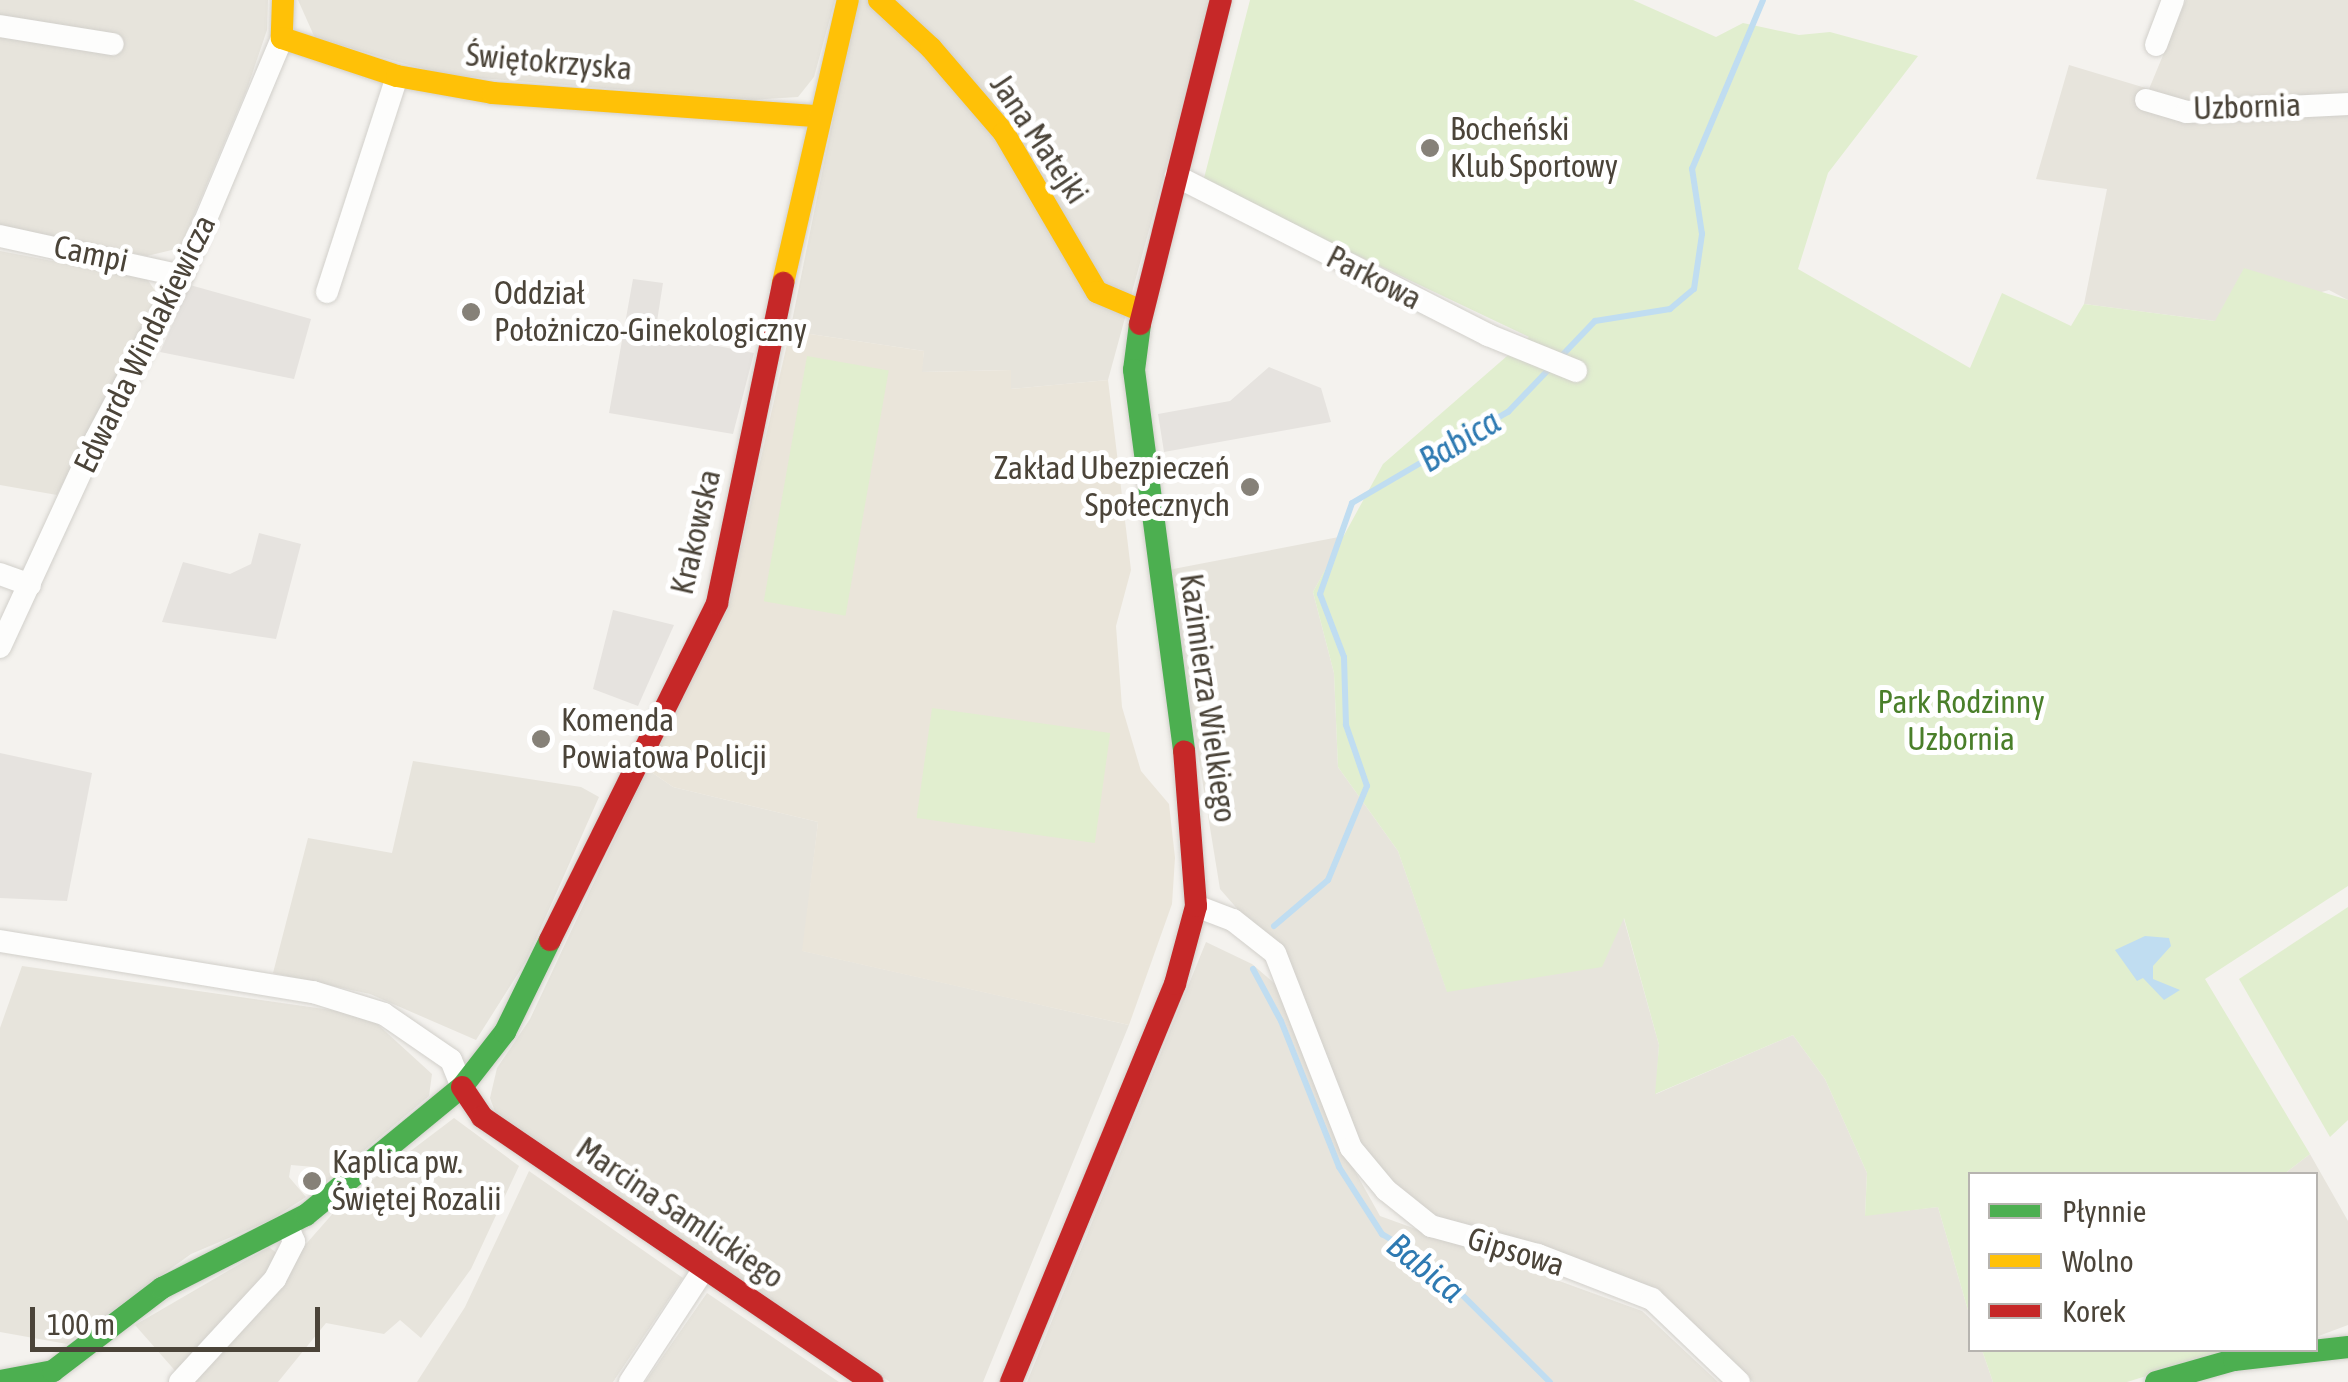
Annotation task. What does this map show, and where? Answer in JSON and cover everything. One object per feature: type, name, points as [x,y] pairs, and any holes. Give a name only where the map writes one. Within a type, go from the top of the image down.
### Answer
[{"type":"street","points":[[282,38],[283,0]]},
{"type":"street","name":"Krakowska","points":[[25,1381],[71,1359],[162,1288],[288,1226],[462,1088],[504,1032],[716,603],[816,116],[848,0]]},
{"type":"street","name":"Jana Matejki","points":[[878,0],[931,48],[1004,133],[1097,292],[1142,311]]},
{"type":"street","name":"Kazimierza Wielkiego","points":[[1011,1382],[1175,984],[1196,906],[1194,828],[1136,414],[1142,311],[1221,0]]},
{"type":"street","points":[[2156,45],[2173,0]]},
{"type":"street","points":[[0,26],[113,44]]},
{"type":"street","name":"Świętokrzyska","points":[[282,38],[397,76],[494,93],[816,116]]},
{"type":"street","name":"Edwarda Windakiewicza","points":[[0,647],[182,276],[282,38]]},
{"type":"street","points":[[327,292],[397,76]]},
{"type":"street","name":"Uzbornia","points":[[2146,100],[2187,112],[2348,104]]},
{"type":"street","name":"Parkowa","points":[[1176,176],[1571,369]]},
{"type":"street","name":"Campi","points":[[0,236],[182,276]]},
{"type":"street","points":[[0,574],[30,585]]},
{"type":"street","name":"Gipsowa","points":[[1196,906],[1232,920],[1275,953],[1352,1148],[1386,1190],[1431,1226],[1538,1255],[1652,1299],[1738,1382]]},
{"type":"street","points":[[6,942],[313,992],[384,1014],[451,1060],[462,1088]]},
{"type":"street","name":"Marcina Samlickiego","points":[[462,1088],[478,1114],[872,1382]]},
{"type":"street","points":[[180,1382],[275,1279],[294,1242],[288,1226]]},
{"type":"street","points":[[630,1382],[704,1269]]},
{"type":"street","points":[[2318,1350],[2348,1347]]},
{"type":"street","points":[[2156,1382],[2234,1360],[2304,1352]]},
{"type":"street","points":[[0,1381],[25,1381]]},
{"type":"shaded area","points":[[0,0],[268,0],[267,30],[247,89],[180,248],[147,256],[0,227]]},
{"type":"shaded area","points":[[298,0],[835,0],[814,77],[798,97],[750,100],[444,75],[315,38]]},
{"type":"shaded area","points":[[857,0],[1212,0],[1108,380],[1010,389],[1010,370],[921,372],[924,351],[790,331]]},
{"type":"shaded area","points":[[2186,0],[2348,0],[2348,300],[2329,290],[2215,321],[2084,304],[2107,189],[2036,179],[2069,65],[2149,89]]},
{"type":"shaded area","points":[[0,251],[147,279],[158,295],[57,495],[0,485]]},
{"type":"shaded area","points":[[633,279],[663,283],[655,334],[754,353],[733,434],[609,413]]},
{"type":"shaded area","points":[[190,285],[311,319],[294,379],[160,352]]},
{"type":"shaded area","points":[[790,331],[924,351],[922,372],[1011,370],[1011,389],[1108,380],[1131,570],[1116,626],[1122,707],[1141,771],[1169,804],[1175,858],[1172,904],[1129,1025],[802,951],[818,822],[673,787],[647,769],[737,563]]},
{"type":"shaded area","points":[[1269,367],[1321,388],[1331,422],[1164,452],[1158,414],[1230,401]]},
{"type":"shaded area","points":[[259,533],[301,544],[276,639],[162,622],[183,562],[230,574],[251,564]]},
{"type":"shaded area","points":[[1344,536],[1313,592],[1334,673],[1338,767],[1398,851],[1447,991],[1623,916],[1659,1045],[1656,1094],[1793,1035],[1825,1079],[1867,1173],[1865,1215],[1938,1207],[1968,1310],[1968,1352],[1983,1352],[1993,1382],[1753,1382],[1652,1287],[1446,1224],[1398,1193],[1359,1152],[1247,920],[1220,889],[1168,570]]},
{"type":"shaded area","points":[[613,610],[674,625],[638,706],[593,689]]},
{"type":"shaded area","points":[[0,753],[92,773],[67,901],[0,898]]},
{"type":"shaded area","points":[[413,761],[581,787],[599,797],[526,961],[476,1040],[370,994],[273,973],[308,838],[392,853]]},
{"type":"shaded area","points":[[647,769],[673,787],[818,822],[803,951],[1129,1025],[983,1382],[890,1382],[495,1112],[490,1098],[497,1068],[530,1019]]},
{"type":"shaded area","points":[[1206,942],[1252,964],[1281,989],[1346,1155],[1380,1216],[1642,1311],[1718,1382],[1027,1382]]},
{"type":"shaded area","points":[[22,966],[352,1013],[374,1021],[432,1074],[429,1096],[326,1182],[314,1167],[291,1165],[289,1177],[306,1197],[269,1221],[191,1254],[67,1344],[0,1332],[0,1028]]},
{"type":"shaded area","points":[[454,1118],[519,1166],[471,1269],[421,1338],[400,1320],[384,1334],[326,1323],[278,1382],[185,1382],[342,1203]]},
{"type":"shaded area","points":[[2310,1154],[2348,1221],[2348,1325],[2318,1336],[2318,1172],[2287,1172]]},
{"type":"shaded area","points":[[529,1171],[683,1278],[613,1382],[417,1382],[465,1307]]},
{"type":"shaded area","points":[[269,1247],[279,1255],[272,1267],[178,1374],[135,1325]]},
{"type":"shaded area","points":[[707,1293],[839,1382],[645,1382]]},
{"type":"green space","name":"Park Rodzinny Uzbornia","points":[[1250,0],[1633,0],[1716,37],[1743,23],[1799,35],[1830,32],[1918,56],[1828,173],[1798,269],[1970,368],[2002,293],[2071,326],[2084,304],[2215,321],[2244,268],[2348,300],[2348,886],[2205,979],[2310,1154],[2287,1172],[1968,1172],[1968,1310],[1938,1207],[1865,1216],[1867,1173],[1825,1079],[1793,1035],[1655,1094],[1659,1045],[1624,918],[1602,967],[1447,992],[1398,851],[1338,767],[1334,673],[1313,592],[1383,464],[1529,337],[1203,182]]},
{"type":"green space","points":[[807,356],[889,370],[846,616],[764,601]]},
{"type":"green space","points":[[932,708],[1110,733],[1095,843],[917,818]]},
{"type":"green space","points":[[2348,907],[2348,1120],[2330,1137],[2239,979]]},
{"type":"green space","points":[[1983,1352],[2224,1352],[2127,1382],[1993,1382]]},
{"type":"water","points":[[2145,936],[2169,938],[2171,946],[2153,966],[2153,979],[2180,990],[2164,1000],[2143,978],[2137,981],[2115,950]]},
{"type":"waterway","name":"Babica","points":[[1274,926],[1328,880],[1367,786],[1346,725],[1344,657],[1320,594],[1352,503],[1508,412],[1595,321],[1670,309],[1694,289],[1702,234],[1692,169],[1763,0]]},
{"type":"waterway","name":"Babica","points":[[1253,969],[1281,1021],[1339,1167],[1382,1234],[1430,1263],[1550,1382]]},
{"type":"traffic: fast","points":[[1140,324],[1134,370],[1184,751]]},
{"type":"traffic: fast","points":[[0,1381],[53,1371],[162,1288],[306,1215],[462,1087],[505,1032],[550,940]]},
{"type":"traffic: fast","points":[[2318,1350],[2348,1347]]},
{"type":"traffic: fast","points":[[2156,1382],[2234,1360],[2304,1352]]},
{"type":"traffic: slow","points":[[283,0],[282,38],[397,76],[493,93],[817,116]]},
{"type":"traffic: slow","points":[[783,283],[848,0]]},
{"type":"traffic: slow","points":[[879,0],[931,48],[1004,133],[1097,292],[1142,311]]},
{"type":"traffic: jam","points":[[1140,324],[1221,0]]},
{"type":"traffic: jam","points":[[550,940],[717,603],[783,283]]},
{"type":"traffic: jam","points":[[1011,1382],[1175,984],[1196,906],[1184,751]]},
{"type":"traffic: jam","points":[[462,1087],[482,1117],[872,1382]]},
{"type":"place","name":"Bocheński Klub Sportowy","points":[[1430,148]]},
{"type":"place","name":"Oddział Położniczo-Ginekologiczny","points":[[471,312]]},
{"type":"place","name":"Zakład Ubezpieczeń Społecznych","points":[[1250,487]]},
{"type":"place","name":"Komenda Powiatowa Policji","points":[[541,739]]},
{"type":"place","name":"Kaplica pw. Świętej Rozalii","points":[[312,1181]]}]
